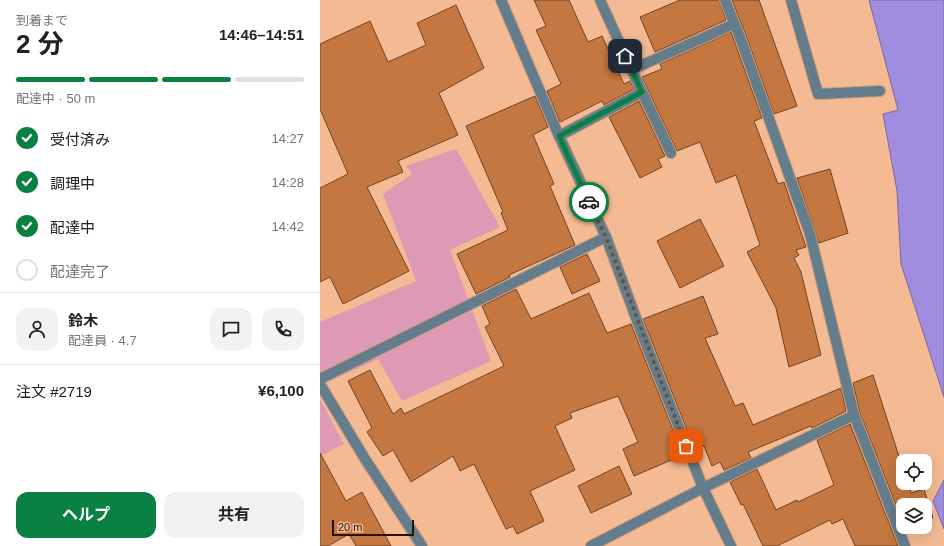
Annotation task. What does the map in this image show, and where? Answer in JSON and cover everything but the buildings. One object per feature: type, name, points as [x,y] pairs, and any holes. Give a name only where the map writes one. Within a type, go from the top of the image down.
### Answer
[{"type":"street","points":[[501,0],[559,136],[606,237],[703,488],[732,546]]},
{"type":"street","points":[[600,0],[671,153]]},
{"type":"street","points":[[725,0],[810,234],[854,415],[906,546]]},
{"type":"street","points":[[791,0],[818,94],[880,91]]},
{"type":"street","points":[[632,70],[734,24]]},
{"type":"street","points":[[559,136],[642,92]]},
{"type":"street","points":[[320,379],[606,237]]},
{"type":"street","points":[[320,384],[365,459],[422,546]]},
{"type":"street","points":[[595,545],[703,488],[854,415]]},
{"type":"shaded area","points":[[869,0],[944,0],[944,397],[901,264],[897,191],[883,114],[898,110]]},
{"type":"shaded area","points":[[456,149],[500,227],[450,250],[491,361],[402,401],[378,359],[320,386],[320,322],[416,281],[383,194],[412,174],[406,166]]},
{"type":"shaded area","points":[[320,399],[344,444],[320,456]]},
{"type":"shaded area","points":[[944,480],[944,529],[933,501]]},
{"type":"way so far","points":[[589,202],[606,237],[686,446]]},
{"type":"route","points":[[589,202],[559,136],[642,92],[625,56]]}]
